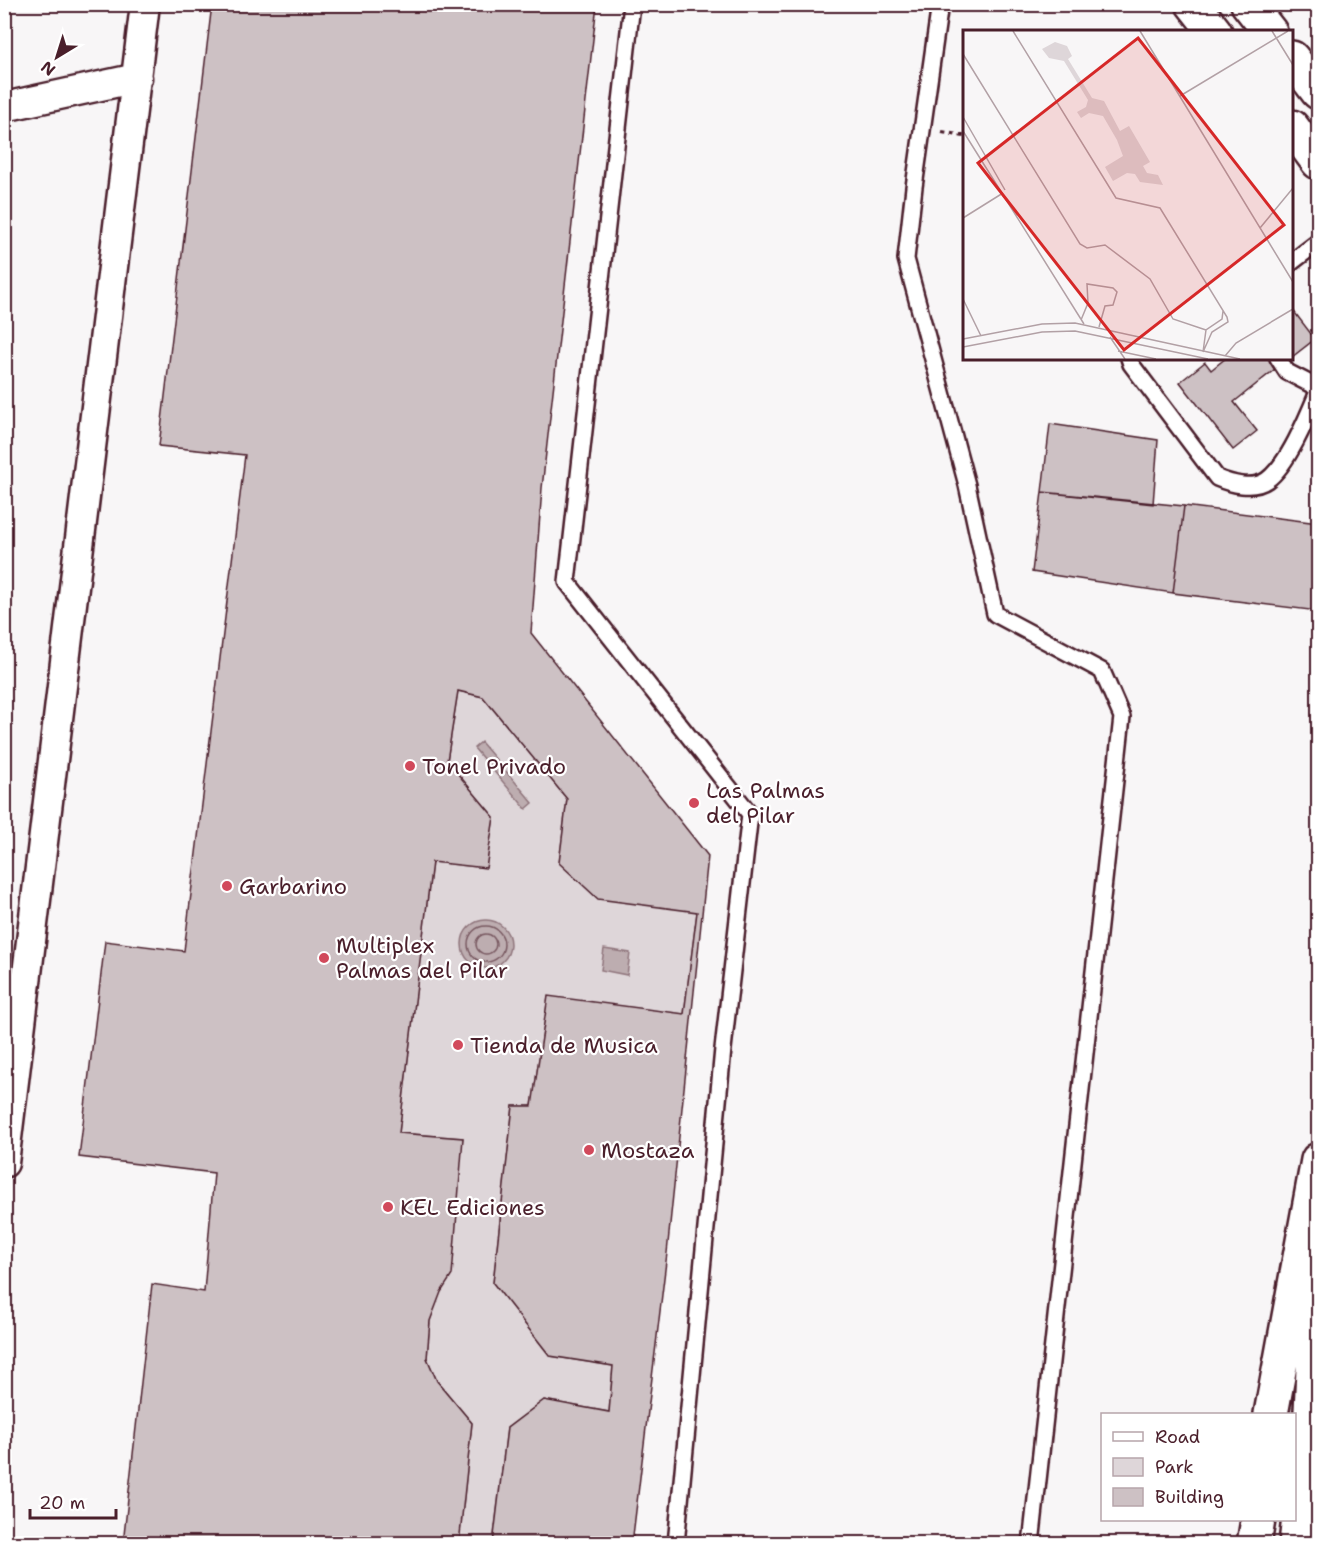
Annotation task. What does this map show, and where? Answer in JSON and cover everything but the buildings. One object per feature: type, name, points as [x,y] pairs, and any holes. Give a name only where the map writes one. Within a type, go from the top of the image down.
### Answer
[{"type":"main road","points":[[1193,4],[1213,30]]},
{"type":"main road","points":[[1248,4],[1268,30]]},
{"type":"main road","points":[[1293,59],[1318,92]]},
{"type":"main road","points":[[1293,128],[1318,162]]},
{"type":"main road","points":[[1271,1413],[1318,1160]]},
{"type":"main road","points":[[1296,1544],[1311,1411],[1318,1285]]},
{"type":"main road","points":[[1254,1544],[1257,1521]]},
{"type":"street","points":[[4,1163],[9,1076],[145,4]]},
{"type":"street","points":[[4,107],[137,78]]},
{"type":"lane","points":[[632,4],[567,582],[750,814],[723,1049],[676,1544]]},
{"type":"lane","points":[[940,4],[906,259],[967,485],[995,614],[1102,671],[1122,717],[1031,1544]]},
{"type":"lane","points":[[1293,261],[1318,243]]},
{"type":"lane","points":[[1130,360],[1217,478],[1232,484],[1266,481],[1290,450],[1305,425],[1318,390],[1287,372],[1279,360]]},
{"type":"green space","points":[[458,691],[483,697],[567,799],[559,863],[697,912],[684,1014],[548,997],[532,1106],[513,1106],[493,1283],[550,1356],[613,1366],[609,1412],[544,1400],[507,1428],[493,1543],[459,1543],[472,1423],[437,1381],[427,1358],[430,1321],[463,1138],[399,1133],[432,862],[486,868],[494,817],[447,761]]},
{"type":"water","points":[[481,742],[533,803],[526,809],[474,748]]},
{"type":"water","points":[[481,920],[491,920],[503,927],[510,939],[510,949],[503,961],[491,968],[481,968],[466,957],[462,949],[462,939],[473,924]]},
{"type":"water","points":[[604,949],[630,953],[627,975],[601,970]]},
{"type":"place","name":"Tonel Privado","points":[[410,766]]},
{"type":"place","name":"Las Palmas del Pilar","points":[[694,803]]},
{"type":"place","name":"Garbarino","points":[[227,886]]},
{"type":"place","name":"Multiplex Palmas del Pilar","points":[[324,958]]},
{"type":"place","name":"Tienda de Musica","points":[[458,1045]]},
{"type":"place","name":"Mostaza","points":[[589,1150]]},
{"type":"place","name":"KEL Ediciones","points":[[388,1207]]}]
